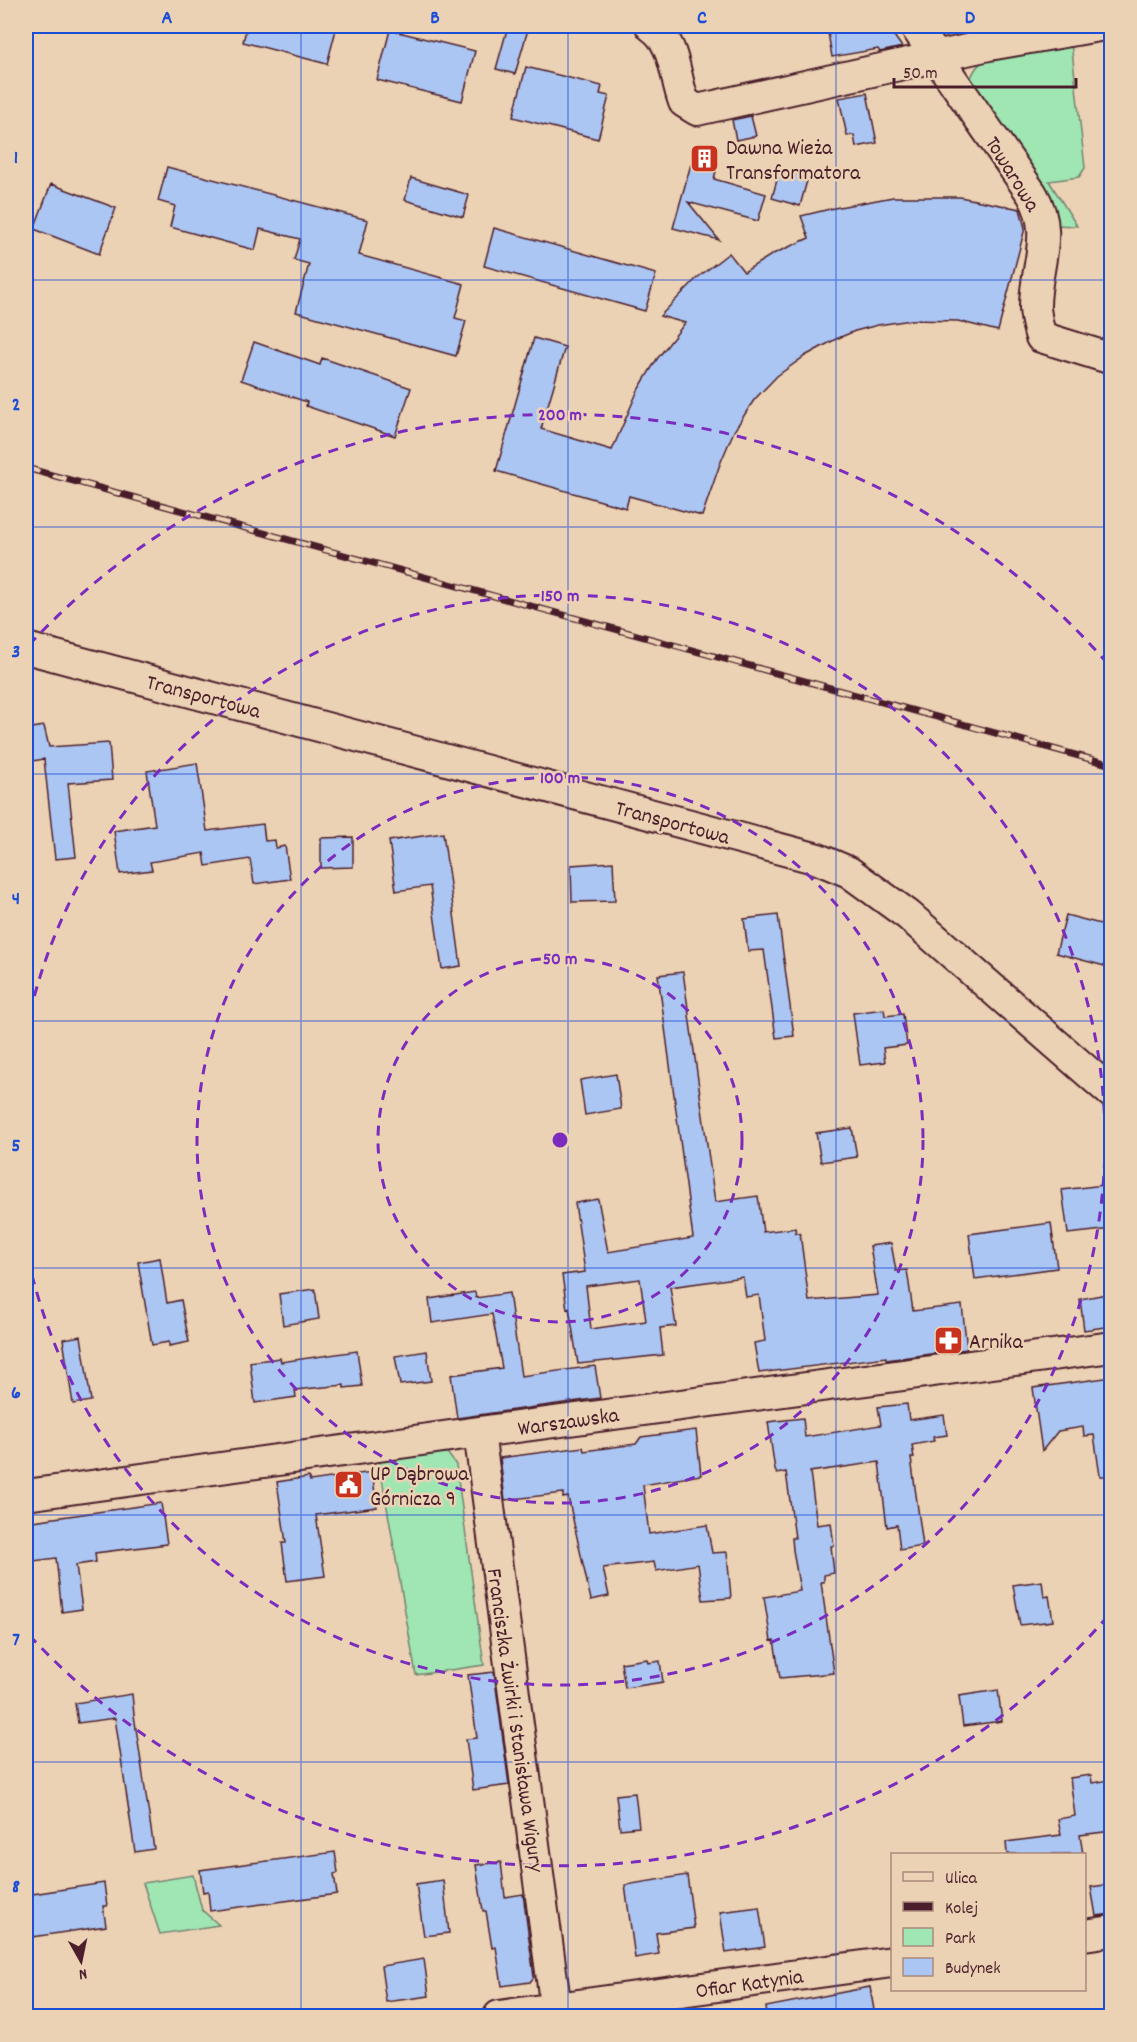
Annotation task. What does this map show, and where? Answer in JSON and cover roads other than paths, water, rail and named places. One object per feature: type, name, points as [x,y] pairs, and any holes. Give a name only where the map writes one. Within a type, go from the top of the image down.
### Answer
[{"type":"street","points":[[651,26],[664,37],[670,47],[684,102],[697,110],[936,57],[1099,26]]},
{"type":"street","points":[[915,26],[936,57]]},
{"type":"street","name":"Towarowa","points":[[936,57],[1032,194],[1040,210],[1044,236],[1035,310],[1041,337],[1112,359]]},
{"type":"street","name":"Transportowa","points":[[26,648],[818,859],[849,872],[908,915],[1112,1093]]},
{"type":"street","name":"Warszawska","points":[[26,1495],[1112,1347]]},
{"type":"street","name":"Franciszka Żwirki i Stanisława Wigury","points":[[479,1432],[556,2009]]},
{"type":"street","points":[[1086,1935],[1112,1931]]},
{"type":"street","name":"Ofiar Katynia","points":[[499,2016],[891,1962]]},
{"type":"railway","points":[[26,468],[1112,765]]},
{"type":"place","name":"Dawna Wieża Transformatora","points":[[705,159]]},
{"type":"place","name":"Arnika","points":[[948,1340]]},
{"type":"place","name":"UP Dąbrowa Górnicza 9","points":[[349,1485]]}]
